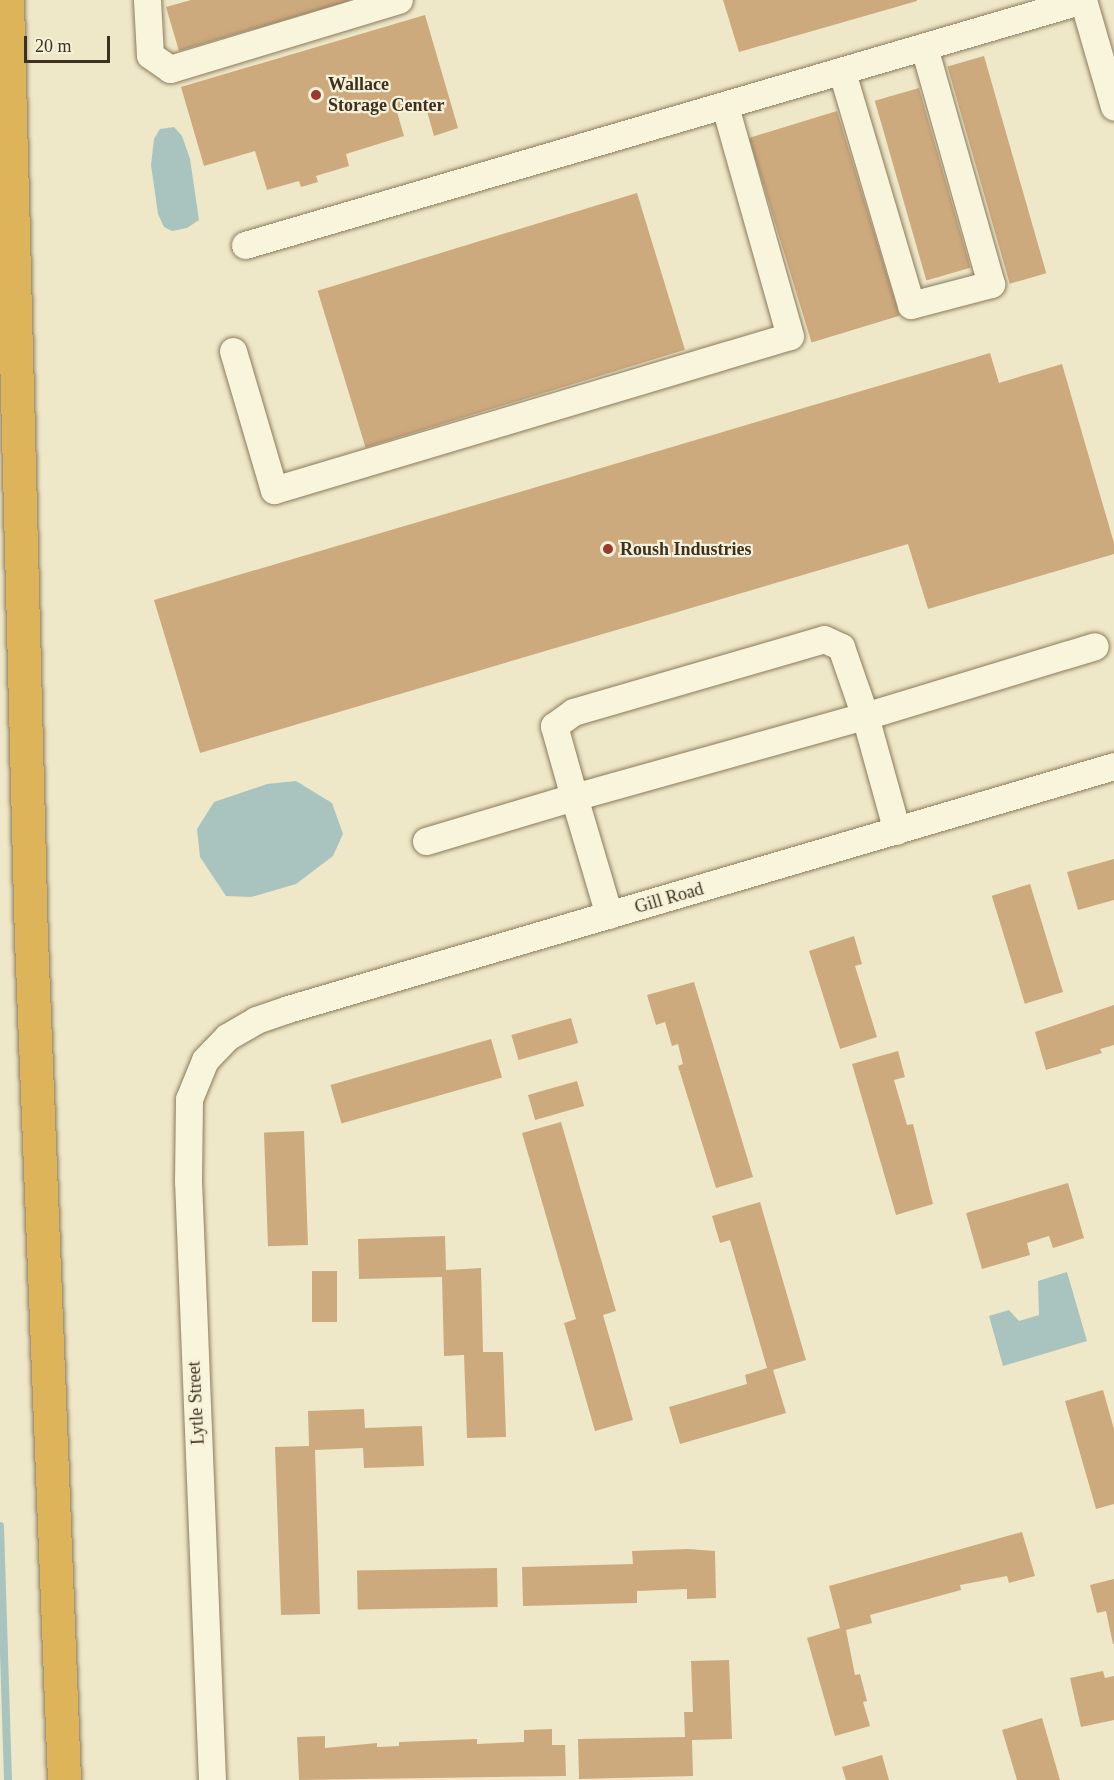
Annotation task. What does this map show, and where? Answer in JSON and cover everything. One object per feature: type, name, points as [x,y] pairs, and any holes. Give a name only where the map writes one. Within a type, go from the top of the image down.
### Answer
[{"type":"highway","points":[[7,0],[31,939],[64,1780]]},
{"type":"street","points":[[147,0],[150,55],[170,69],[399,0]]},
{"type":"street","points":[[245,245],[1083,0],[1114,107]]},
{"type":"street","points":[[842,72],[910,305],[991,284],[924,48]]},
{"type":"street","points":[[233,351],[274,490],[790,336],[725,106]]},
{"type":"street","points":[[609,915],[554,726],[573,712],[824,639],[841,647],[865,716],[897,831]]},
{"type":"street","points":[[426,841],[865,716],[1095,646]]},
{"type":"street","name":"Gill Road","points":[[226,1037],[256,1020],[288,1009],[1114,766]]},
{"type":"street","name":"Lytle Street","points":[[212,1780],[187,1122],[196,1078],[204,1060],[226,1037]]},
{"type":"water","points":[[174,127],[182,136],[190,159],[199,220],[187,228],[172,231],[164,227],[158,214],[151,165],[154,139],[160,129]]},
{"type":"water","points":[[296,781],[332,803],[343,834],[333,856],[296,884],[251,897],[226,896],[200,857],[197,829],[214,802],[267,784]]},
{"type":"water","points":[[1067,1272],[1087,1341],[1003,1366],[989,1316],[1009,1310],[1019,1321],[1039,1315],[1038,1281]]},
{"type":"building","points":[[191,0],[349,1],[179,51],[166,7]]},
{"type":"building","points":[[723,0],[917,0],[917,1],[739,52]]},
{"type":"building","name":"Wallace Storage Center","points":[[425,15],[458,128],[434,136],[425,104],[397,112],[404,136],[346,154],[349,166],[316,176],[318,182],[301,187],[299,181],[267,190],[255,151],[204,166],[181,87]]},
{"type":"building","points":[[984,56],[1046,273],[1010,284],[947,66]]},
{"type":"building","points":[[919,88],[971,268],[926,280],[875,101]]},
{"type":"building","points":[[837,111],[900,316],[812,343],[749,138]]},
{"type":"building","points":[[637,193],[685,350],[366,447],[318,291]]},
{"type":"building","name":"Roush Industries","points":[[990,353],[999,383],[1062,364],[1114,543],[1114,554],[928,609],[908,544],[200,753],[154,600]]},
{"type":"building","points":[[1114,859],[1114,900],[1078,910],[1067,872]]},
{"type":"building","points":[[1030,884],[1063,992],[1025,1004],[992,896]]},
{"type":"building","points":[[854,936],[862,964],[855,966],[877,1037],[840,1049],[809,951]]},
{"type":"building","points":[[694,982],[753,1177],[716,1188],[678,1066],[683,1064],[678,1044],[672,1046],[665,1022],[656,1025],[647,995]]},
{"type":"building","points":[[1114,1005],[1114,1045],[1100,1049],[1102,1053],[1046,1070],[1035,1032]]},
{"type":"building","points":[[571,1018],[578,1043],[519,1060],[511,1035]]},
{"type":"building","points":[[491,1039],[502,1077],[341,1123],[330,1085]]},
{"type":"building","points":[[898,1051],[905,1077],[894,1080],[907,1125],[913,1124],[933,1204],[896,1215],[852,1064]]},
{"type":"building","points":[[577,1081],[584,1106],[535,1120],[528,1095]]},
{"type":"building","points":[[561,1122],[616,1311],[603,1315],[633,1420],[595,1431],[564,1323],[576,1319],[522,1133]]},
{"type":"building","points":[[304,1131],[308,1245],[268,1246],[264,1132]]},
{"type":"building","points":[[1068,1183],[1084,1238],[1053,1248],[1049,1236],[1027,1243],[1030,1255],[982,1269],[966,1213]]},
{"type":"building","points":[[760,1202],[806,1360],[773,1370],[786,1413],[680,1444],[669,1407],[747,1384],[745,1375],[767,1368],[730,1240],[720,1243],[712,1216]]},
{"type":"building","points":[[445,1236],[446,1270],[481,1268],[483,1352],[503,1352],[506,1437],[467,1438],[464,1355],[444,1356],[442,1277],[359,1279],[358,1239]]},
{"type":"building","points":[[312,1271],[337,1271],[337,1322],[312,1322]]},
{"type":"building","points":[[1103,1390],[1114,1429],[1114,1504],[1096,1509],[1065,1401]]},
{"type":"building","points":[[364,1409],[365,1428],[422,1426],[424,1466],[364,1468],[363,1448],[315,1450],[320,1614],[281,1615],[275,1447],[309,1446],[308,1411]]},
{"type":"building","points":[[1022,1532],[1035,1576],[1009,1583],[1007,1576],[960,1585],[961,1590],[870,1615],[872,1623],[846,1630],[855,1675],[860,1674],[867,1701],[863,1702],[870,1726],[835,1736],[807,1638],[840,1628],[829,1586]]},
{"type":"building","points":[[688,1549],[715,1551],[716,1598],[687,1599],[687,1589],[637,1591],[637,1603],[523,1606],[522,1567],[633,1564],[632,1551]]},
{"type":"building","points":[[497,1568],[498,1607],[358,1609],[357,1570]]},
{"type":"building","points":[[1114,1579],[1113,1644],[1106,1611],[1097,1613],[1090,1585]]},
{"type":"building","points":[[729,1660],[732,1739],[692,1740],[693,1776],[579,1779],[578,1739],[685,1737],[684,1712],[693,1712],[691,1661]]},
{"type":"building","points":[[1103,1671],[1105,1678],[1114,1676],[1114,1720],[1081,1727],[1070,1678]]},
{"type":"building","points":[[1042,1718],[1060,1780],[1017,1780],[1002,1730]]},
{"type":"building","points":[[552,1729],[552,1745],[565,1745],[566,1776],[299,1780],[297,1737],[325,1736],[325,1748],[377,1743],[377,1747],[399,1746],[399,1742],[477,1739],[477,1744],[524,1742],[524,1730]]},
{"type":"building","points":[[882,1755],[889,1780],[846,1780],[842,1767]]},
{"type":"waterway","points":[[0,1526],[8,1780]]},
{"type":"place","name":"Wallace Storage Center","points":[[316,95]]},
{"type":"place","name":"Roush Industries","points":[[608,549]]}]
